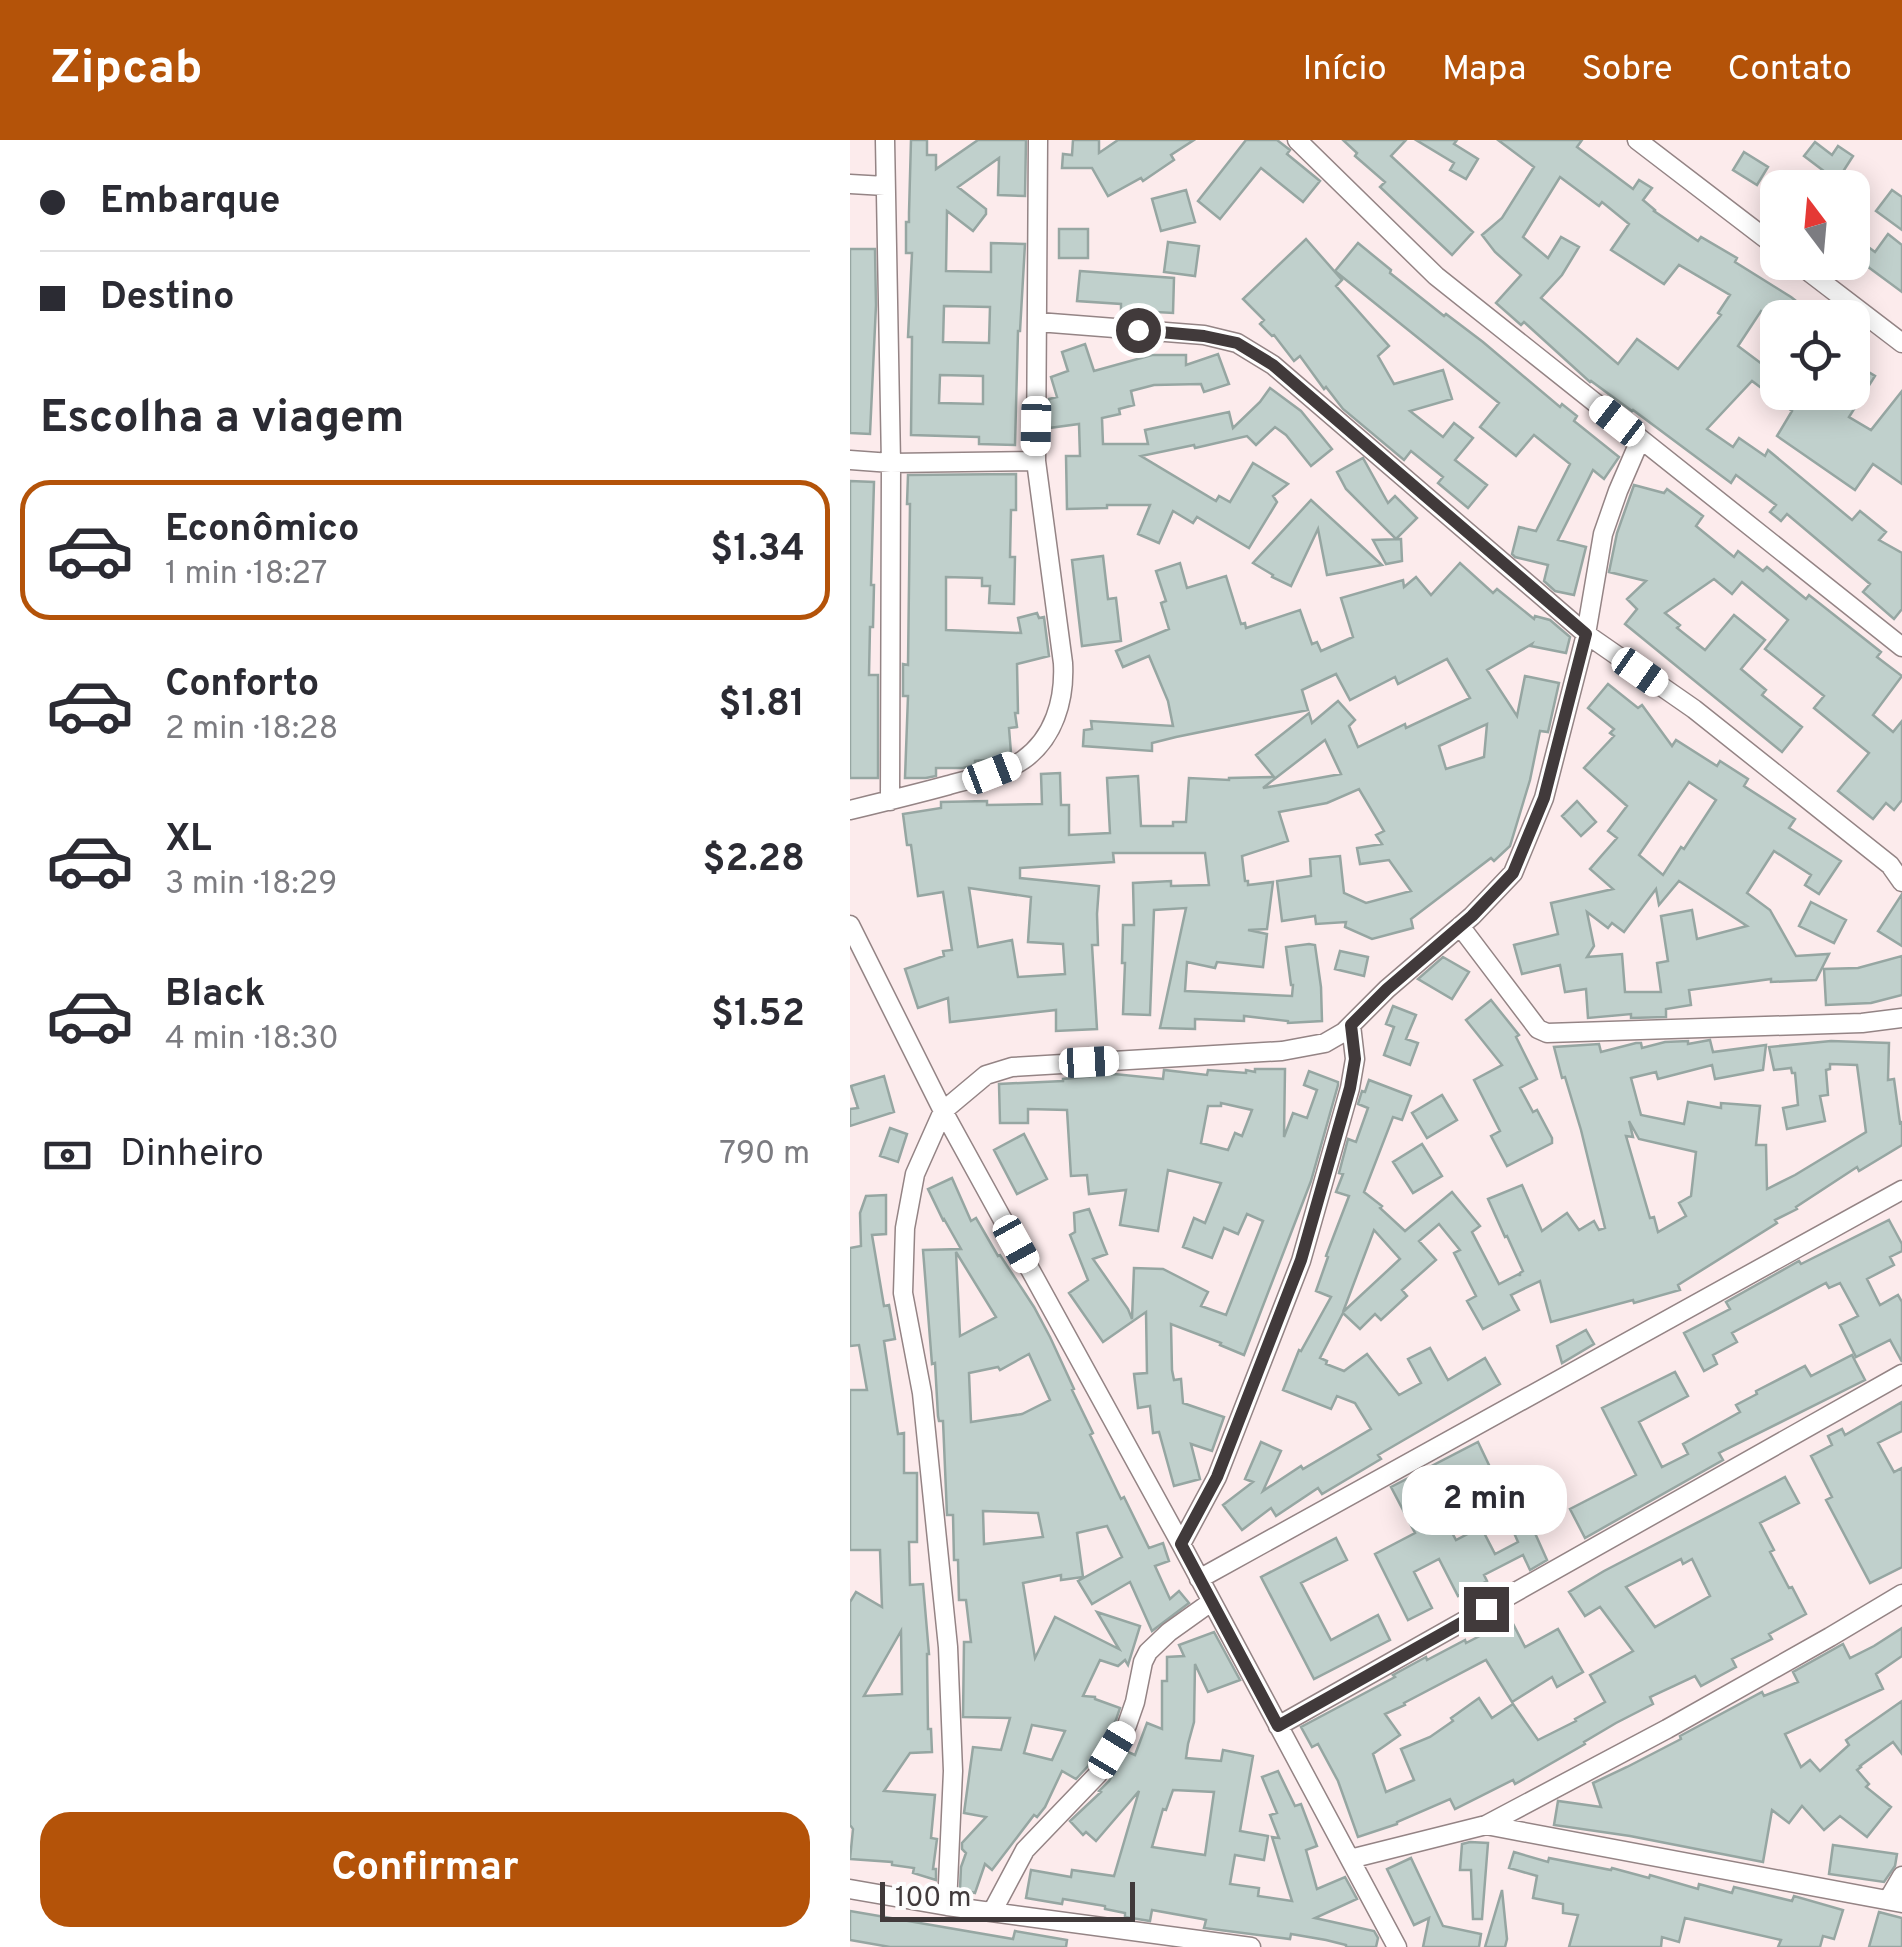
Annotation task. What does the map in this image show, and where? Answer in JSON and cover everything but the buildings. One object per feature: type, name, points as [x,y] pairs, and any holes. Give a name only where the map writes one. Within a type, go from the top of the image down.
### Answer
[{"type":"street","points":[[885,140],[891,463],[890,800]]},
{"type":"street","points":[[850,810],[992,773],[1022,761],[1042,741],[1057,717],[1064,686],[1063,663],[1036,461],[1038,140]]},
{"type":"street","points":[[1298,140],[1436,276],[1902,647]]},
{"type":"street","points":[[1636,140],[1760,234]]},
{"type":"street","points":[[850,184],[884,186]]},
{"type":"street","points":[[1820,280],[1902,343]]},
{"type":"street","points":[[1038,322],[1204,336],[1237,343],[1273,365],[1586,634],[1694,709],[1890,866],[1902,882]]},
{"type":"street","points":[[946,1906],[953,1771],[948,1647],[922,1393],[903,1293],[905,1228],[914,1174],[942,1112],[986,1074],[1012,1067],[1282,1051],[1325,1043],[1351,1025],[1460,926],[1513,873],[1544,798],[1586,634],[1603,534],[1640,440]]},
{"type":"street","points":[[850,460],[1036,461]]},
{"type":"street","points":[[1890,866],[1902,848]]},
{"type":"street","points":[[850,925],[942,1112],[1181,1544],[1396,1947]]},
{"type":"street","points":[[1460,926],[1542,1032],[1902,1018]]},
{"type":"street","points":[[1181,1544],[1217,1477],[1301,1260],[1350,1088],[1355,1059],[1351,1025]]},
{"type":"street","points":[[1199,1578],[1902,1190]]},
{"type":"street","points":[[1278,1726],[1902,1374]]},
{"type":"street","points":[[1350,1859],[1486,1825],[1667,1729],[1902,1594]]},
{"type":"street","points":[[992,1912],[1025,1850],[1098,1774],[1127,1726],[1148,1652],[1211,1602]]},
{"type":"street","points":[[1486,1825],[1895,1902],[1902,1876]]},
{"type":"street","points":[[850,1889],[946,1906],[1251,1947]]},
{"type":"route","points":[[1138,330],[1237,343],[1273,365],[1586,634],[1544,798],[1513,873],[1472,916],[1351,1025],[1355,1059],[1350,1088],[1301,1260],[1217,1477],[1181,1544],[1278,1726],[1486,1609]]}]
